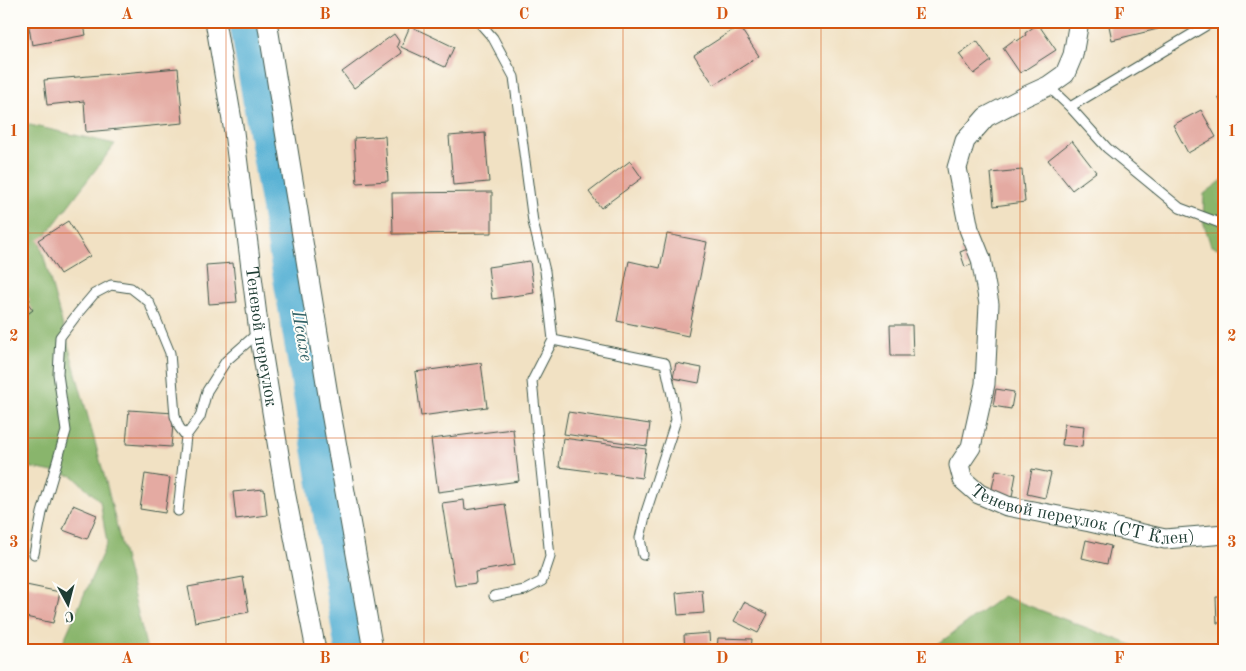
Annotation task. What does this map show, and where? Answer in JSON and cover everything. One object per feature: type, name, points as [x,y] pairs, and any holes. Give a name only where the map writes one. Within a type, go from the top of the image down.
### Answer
[{"type":"street","name":"Теневой переулок","points":[[215,21],[234,132],[259,332],[285,492],[316,650]]},
{"type":"street","points":[[267,21],[332,417],[373,650]]},
{"type":"street","name":"Теневой переулок (СТ Клен)","points":[[1079,21],[1073,56],[1065,74],[1048,86],[986,117],[965,141],[957,168],[969,229],[980,259],[989,304],[985,384],[971,447],[959,466],[964,480],[979,494],[1007,506],[1165,539],[1225,534]]},
{"type":"lane","points":[[478,21],[493,38],[514,77],[533,222],[545,271],[553,340],[532,381],[550,557],[542,581],[525,590],[494,596]]},
{"type":"lane","points":[[1070,108],[1211,21]]},
{"type":"lane","points":[[1048,86],[1107,148],[1180,208],[1225,225]]},
{"type":"lane","points":[[34,554],[42,513],[66,431],[58,374],[60,337],[94,294],[111,285],[132,288],[149,302],[170,353],[175,416],[179,427],[186,436]]},
{"type":"lane","points":[[178,512],[186,436],[200,416],[207,391],[226,362],[259,332]]},
{"type":"lane","points":[[553,340],[665,363],[676,420],[646,512],[640,538],[643,555]]},
{"type":"green space","points":[[21,123],[115,144],[40,243],[106,482],[147,650],[42,650],[63,642],[107,543],[100,501],[73,476],[21,466]]},
{"type":"green space","points":[[1225,178],[1225,250],[1211,246],[1203,221],[1204,194]]},
{"type":"green space","points":[[1003,596],[1145,650],[930,650]]},
{"type":"building","points":[[28,21],[83,21],[86,35],[32,45]]},
{"type":"building","points":[[1108,21],[1157,21],[1158,29],[1112,40]]},
{"type":"building","points":[[1038,24],[1056,50],[1020,73],[1003,48],[1015,39],[1017,41],[1026,35],[1025,33]]},
{"type":"building","points":[[410,26],[454,47],[445,67],[401,47]]},
{"type":"building","points":[[739,26],[759,56],[714,85],[694,55]]},
{"type":"building","points":[[394,34],[399,41],[397,46],[402,53],[354,88],[342,72]]},
{"type":"building","points":[[977,41],[991,61],[974,74],[959,54]]},
{"type":"building","points":[[178,68],[183,123],[86,132],[84,101],[47,105],[44,80]]},
{"type":"building","points":[[1225,93],[1225,111],[1218,97]]},
{"type":"building","points":[[1201,110],[1216,137],[1188,153],[1173,125]]},
{"type":"building","points":[[485,133],[489,182],[453,185],[449,136]]},
{"type":"building","points":[[385,136],[388,181],[357,183],[354,138]]},
{"type":"building","points":[[1072,141],[1096,172],[1072,190],[1048,160]]},
{"type":"building","points":[[630,161],[642,178],[601,208],[589,192]]},
{"type":"building","points":[[1022,170],[1025,202],[994,206],[991,173]]},
{"type":"building","points":[[492,192],[492,233],[393,234],[392,193]]},
{"type":"building","points":[[68,221],[90,256],[60,274],[38,240]]},
{"type":"building","points":[[667,234],[707,242],[688,336],[617,321],[629,261],[660,268]]},
{"type":"building","points":[[970,248],[976,263],[965,267],[960,252]]},
{"type":"building","points":[[530,261],[534,293],[492,299],[488,267]]},
{"type":"building","points":[[233,263],[237,302],[209,304],[206,265]]},
{"type":"building","points":[[21,290],[30,300],[27,302],[33,310],[21,319]]},
{"type":"building","points":[[890,325],[912,325],[913,356],[891,356]]},
{"type":"building","points":[[481,363],[487,407],[421,416],[415,372]]},
{"type":"building","points":[[676,363],[702,368],[699,383],[673,378]]},
{"type":"building","points":[[996,389],[1014,392],[1011,409],[993,406]]},
{"type":"building","points":[[129,410],[174,413],[171,447],[126,444]]},
{"type":"building","points":[[568,412],[650,424],[647,446],[564,434]]},
{"type":"building","points":[[1064,424],[1084,426],[1082,447],[1062,445]]},
{"type":"building","points":[[513,429],[519,481],[438,492],[431,439]]},
{"type":"building","points":[[563,438],[646,449],[642,478],[559,467]]},
{"type":"building","points":[[1032,469],[1051,473],[1045,498],[1027,494]]},
{"type":"building","points":[[996,470],[1016,474],[1012,497],[991,493]]},
{"type":"building","points":[[145,474],[170,478],[165,513],[140,509]]},
{"type":"building","points":[[264,489],[267,515],[236,519],[233,492]]},
{"type":"building","points":[[464,500],[465,510],[505,504],[515,565],[475,572],[476,583],[455,586],[442,503]]},
{"type":"building","points":[[73,505],[97,515],[87,539],[63,530]]},
{"type":"building","points":[[1086,540],[1111,546],[1107,564],[1082,558]]},
{"type":"building","points":[[243,577],[249,612],[195,622],[188,587]]},
{"type":"building","points":[[26,585],[60,592],[53,623],[21,616]]},
{"type":"building","points":[[702,590],[704,613],[678,615],[676,593]]},
{"type":"building","points":[[1216,597],[1225,597],[1225,623],[1217,623]]},
{"type":"building","points":[[744,602],[768,614],[758,633],[734,621]]},
{"type":"building","points":[[709,633],[710,650],[685,650],[684,635]]},
{"type":"building","points":[[718,638],[752,639],[751,650],[717,650]]},
{"type":"waterway","name":"Псахе","points":[[248,21],[354,650]]}]
